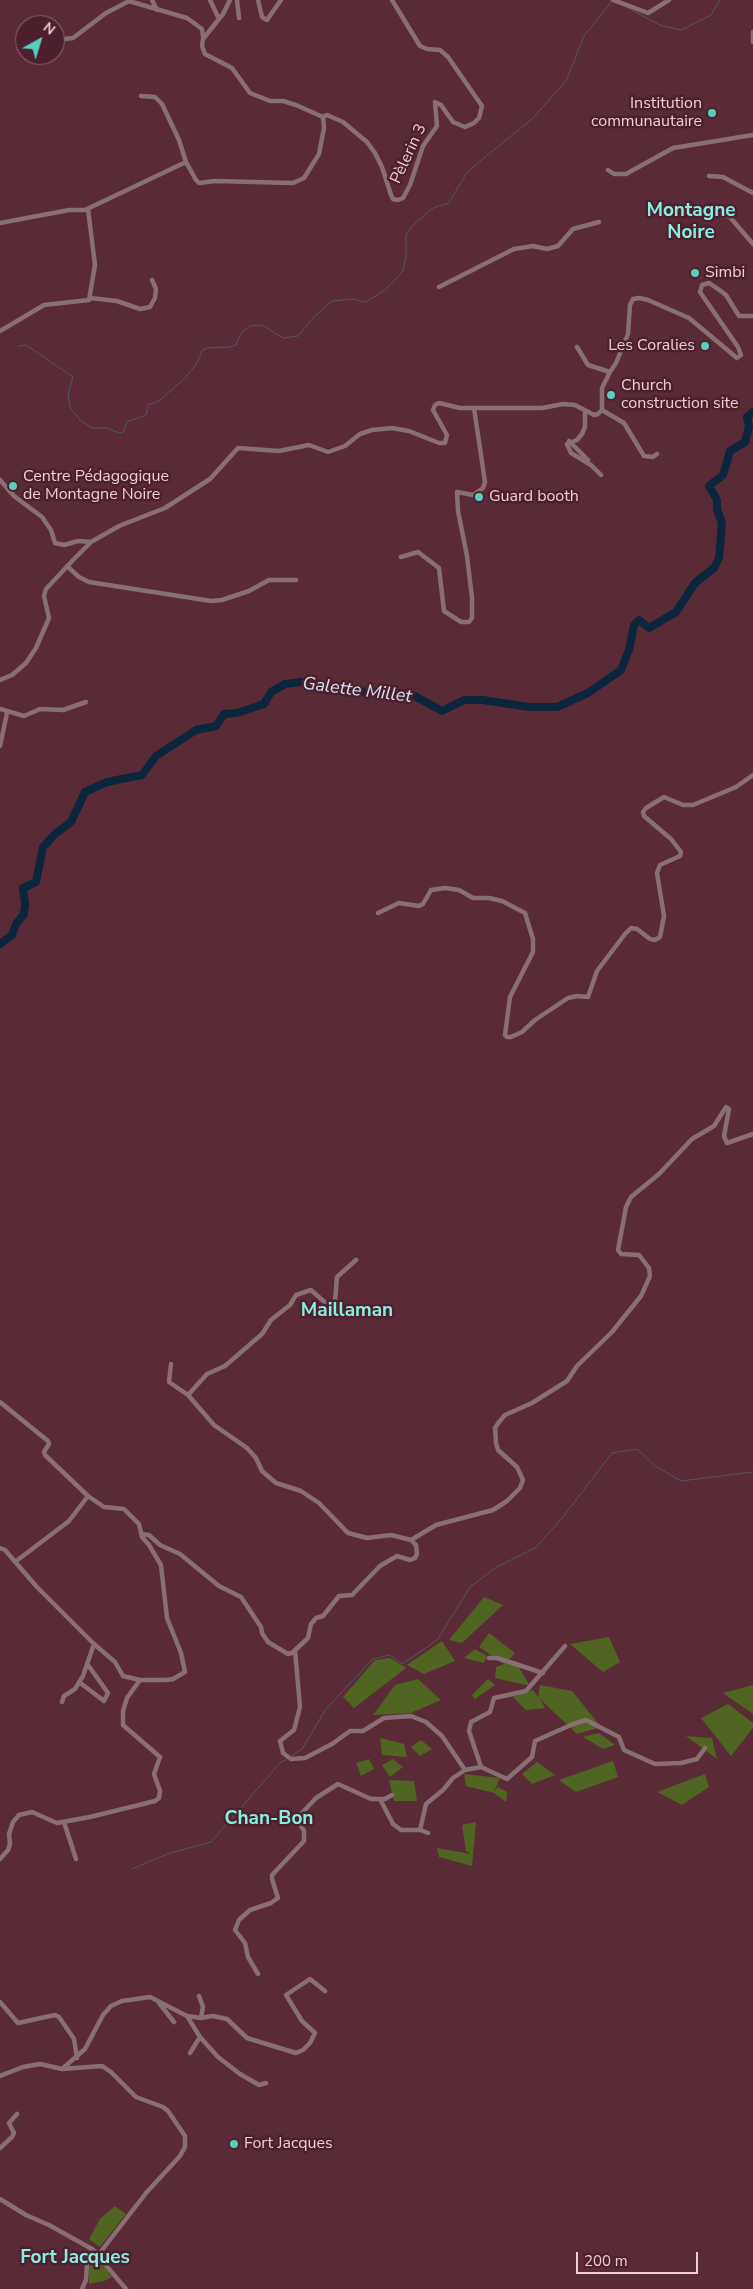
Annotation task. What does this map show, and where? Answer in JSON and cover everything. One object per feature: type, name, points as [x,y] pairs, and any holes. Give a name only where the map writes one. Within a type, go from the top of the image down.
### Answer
[{"type":"street","points":[[152,0],[157,10]]},
{"type":"street","points":[[210,0],[219,19]]},
{"type":"street","points":[[203,39],[219,19],[230,0]]},
{"type":"street","points":[[237,0],[239,18]]},
{"type":"street","points":[[258,0],[262,17],[267,20],[281,0]]},
{"type":"street","name":"Pèlerin 3","points":[[323,117],[327,115],[343,122],[367,142],[382,167],[391,194],[394,199],[398,200],[403,198],[410,185],[423,146],[437,126],[435,102],[441,104],[453,122],[458,126],[465,127],[474,123],[479,118],[482,106],[448,57],[440,50],[427,49],[420,46],[392,0]]},
{"type":"street","points":[[613,0],[646,13],[654,11],[669,0]]},
{"type":"street","points":[[627,0],[631,8]]},
{"type":"street","points":[[65,39],[73,38],[106,13],[129,1],[187,18],[202,29],[203,50],[205,54],[232,68],[250,93],[270,101],[283,101],[296,105],[323,117],[324,128],[319,154],[304,178],[293,183],[199,182],[186,162],[179,140],[162,104],[156,97],[141,96]]},
{"type":"street","points":[[753,32],[753,42]]},
{"type":"street","points":[[608,170],[614,174],[626,174],[673,148],[753,135]]},
{"type":"street","points":[[0,223],[69,210],[88,209],[186,162]]},
{"type":"street","points":[[709,176],[723,178],[753,194]]},
{"type":"street","points":[[88,209],[95,265],[90,298]]},
{"type":"street","points":[[720,216],[729,216],[753,244]]},
{"type":"street","points":[[439,287],[514,249],[533,246],[547,249],[558,246],[573,229],[599,222]]},
{"type":"street","points":[[0,331],[44,304],[83,302],[90,298],[117,300],[140,309],[150,307],[156,298],[156,290],[152,280]]},
{"type":"street","points":[[0,680],[12,675],[26,663],[36,648],[49,618],[44,596],[46,589],[67,566],[92,542],[119,526],[165,508],[210,479],[238,448],[279,451],[309,446],[328,452],[345,446],[360,434],[372,430],[392,428],[410,431],[442,444],[447,440],[447,435],[433,410],[434,405],[438,403],[460,408],[542,408],[564,404],[575,405],[585,411],[598,414],[602,410],[602,388],[616,363],[628,334],[630,305],[636,298],[662,305],[689,318],[737,358],[741,355],[740,351],[700,292],[702,284],[709,283],[726,295],[739,316],[753,316]]},
{"type":"street","points":[[577,347],[588,365],[610,372]]},
{"type":"street","points":[[401,557],[418,552],[439,568],[444,612],[461,622],[469,622],[472,618],[472,598],[468,556],[456,492],[473,495],[483,488],[485,482],[474,408]]},
{"type":"street","points":[[602,410],[624,423],[644,456],[653,457],[657,454]]},
{"type":"street","points":[[585,411],[585,427],[582,434],[577,440],[567,444],[572,453],[591,465],[601,475]]},
{"type":"street","points":[[570,442],[588,461]]},
{"type":"street","points":[[0,480],[14,496],[42,517],[51,530],[55,542],[64,545],[78,541],[92,542]]},
{"type":"street","points":[[67,566],[79,577],[89,582],[210,601],[222,600],[249,591],[269,580],[296,580]]},
{"type":"street","points":[[0,709],[7,713],[24,716],[40,709],[63,710],[86,702]]},
{"type":"street","points":[[0,746],[7,713]]},
{"type":"street","points":[[378,913],[399,902],[419,906],[423,904],[431,890],[445,888],[459,890],[473,898],[489,898],[502,901],[524,913],[533,939],[533,952],[510,997],[505,1035],[511,1037],[522,1032],[535,1020],[568,998],[577,996],[588,998],[597,971],[624,934],[631,928],[637,928],[650,939],[655,940],[660,937],[664,916],[656,873],[660,866],[680,856],[681,852],[671,840],[644,816],[643,812],[646,808],[664,797],[683,804],[693,805],[736,787],[753,775]]},
{"type":"street","points":[[411,1540],[436,1525],[493,1510],[508,1501],[520,1488],[523,1480],[517,1468],[498,1450],[495,1428],[505,1415],[532,1403],[567,1381],[577,1366],[612,1332],[641,1296],[650,1276],[649,1268],[639,1255],[622,1254],[618,1250],[626,1207],[631,1197],[659,1174],[692,1139],[714,1126],[726,1107],[729,1109],[724,1136],[727,1143],[753,1134]]},
{"type":"street","points":[[188,1395],[207,1374],[225,1366],[262,1334],[271,1320],[290,1305],[296,1295],[311,1290],[329,1306],[336,1301],[338,1276],[356,1260]]},
{"type":"street","points":[[142,1534],[149,1535],[160,1545],[180,1554],[219,1586],[241,1597],[262,1627],[262,1633],[268,1642],[288,1654],[308,1638],[311,1624],[316,1618],[323,1616],[339,1596],[352,1595],[380,1566],[397,1556],[410,1560],[415,1558],[417,1554],[416,1545],[411,1540],[391,1535],[367,1538],[348,1533],[319,1503],[301,1491],[276,1483],[262,1471],[256,1458],[247,1448],[214,1425],[188,1395],[169,1382],[171,1364]]},
{"type":"street","points":[[0,1402],[48,1441],[50,1444],[44,1452],[45,1455],[88,1496],[104,1507],[124,1509],[139,1524],[142,1534],[161,1565],[167,1618],[181,1653],[185,1672],[173,1679],[140,1680],[123,1676],[115,1662],[94,1644],[14,1562],[5,1550],[0,1548]]},
{"type":"street","points":[[14,1562],[69,1521],[88,1496]]},
{"type":"street","points":[[62,1702],[64,1696],[75,1689],[79,1682],[88,1665],[94,1644]]},
{"type":"street","points":[[481,1767],[469,1731],[471,1722],[490,1712],[494,1698],[526,1691],[565,1646]]},
{"type":"street","points":[[295,1650],[300,1707],[294,1730],[280,1741],[282,1751],[286,1756],[296,1760],[305,1758],[332,1744],[350,1731],[363,1731],[384,1718],[411,1716],[426,1722],[436,1729],[465,1770]]},
{"type":"street","points":[[489,1658],[497,1658],[543,1673]]},
{"type":"street","points":[[79,1682],[104,1702],[108,1693],[88,1665]]},
{"type":"street","points":[[0,1859],[8,1850],[10,1844],[9,1834],[13,1822],[19,1814],[32,1812],[53,1822],[64,1822],[156,1801],[159,1798],[160,1791],[154,1774],[160,1757],[123,1725],[123,1711],[126,1698],[140,1680]]},
{"type":"street","points":[[420,1830],[426,1804],[443,1790],[453,1778],[465,1770],[481,1767],[507,1779],[532,1757],[535,1741],[586,1720],[619,1737],[624,1750],[655,1764],[681,1764],[697,1759],[704,1748]]},
{"type":"street","points":[[258,1974],[248,1957],[245,1943],[235,1930],[239,1920],[250,1910],[271,1903],[278,1898],[272,1875],[304,1841],[304,1831],[298,1820],[300,1815],[316,1798],[338,1784],[371,1799],[380,1799],[392,1795]]},
{"type":"street","points":[[380,1799],[393,1824],[401,1830],[420,1830],[428,1833]]},
{"type":"street","points":[[64,1822],[76,1859]]},
{"type":"street","points":[[62,2069],[77,2058],[85,2049],[103,2015],[111,2006],[122,2001],[150,1997],[187,2016],[201,2018],[213,2016],[227,2019],[247,2038],[296,2053],[303,2050],[310,2043],[315,2033],[302,2021],[286,1995],[312,1977],[325,1991]]},
{"type":"street","points":[[199,1996],[203,2007],[201,2018]]},
{"type":"street","points":[[156,2000],[174,2022]]},
{"type":"street","points":[[0,2002],[18,2023],[55,2015],[59,2017],[74,2039],[77,2058]]},
{"type":"street","points":[[187,2016],[200,2037],[218,2058],[259,2085],[266,2083]]},
{"type":"street","points":[[190,2053],[200,2037]]},
{"type":"street","points":[[0,2076],[23,2067],[40,2064],[62,2069],[98,2066],[105,2068],[136,2097],[163,2107],[168,2111],[186,2140],[180,2156],[146,2193],[87,2265],[86,2280],[82,2289]]},
{"type":"street","points":[[0,2148],[12,2137],[14,2133],[9,2123],[17,2114]]},
{"type":"street","points":[[0,2199],[26,2215],[56,2228],[97,2253],[124,2288]]},
{"type":"green space","points":[[484,1597],[503,1605],[462,1643],[449,1640]]},
{"type":"green space","points":[[489,1633],[515,1653],[505,1664],[515,1661],[530,1686],[495,1678],[496,1667],[504,1664],[479,1647]]},
{"type":"green space","points":[[609,1637],[620,1662],[603,1672],[570,1644]]},
{"type":"green space","points":[[442,1641],[455,1661],[424,1674],[407,1665]]},
{"type":"green space","points":[[475,1649],[487,1656],[484,1663],[464,1658]]},
{"type":"green space","points":[[390,1658],[406,1668],[354,1708],[343,1697],[375,1660]]},
{"type":"green space","points":[[418,1679],[441,1700],[411,1713],[373,1715],[395,1685]]},
{"type":"green space","points":[[488,1679],[495,1685],[475,1699],[472,1695]]},
{"type":"green space","points":[[540,1685],[572,1691],[601,1727],[577,1734],[540,1699],[545,1708],[526,1710],[513,1697],[533,1690],[538,1697]]},
{"type":"green space","points":[[753,1685],[753,1714],[723,1693]]},
{"type":"green space","points":[[728,1704],[753,1723],[753,1728],[731,1756],[701,1718]]},
{"type":"green space","points":[[599,1733],[615,1745],[603,1749],[583,1737]]},
{"type":"green space","points":[[686,1736],[712,1738],[717,1759]]},
{"type":"green space","points":[[380,1738],[404,1744],[407,1757],[382,1755]]},
{"type":"green space","points":[[421,1740],[432,1749],[420,1756],[411,1747]]},
{"type":"green space","points":[[369,1759],[374,1769],[361,1776],[356,1763]]},
{"type":"green space","points":[[393,1759],[403,1767],[390,1777],[382,1765]]},
{"type":"green space","points":[[613,1761],[618,1777],[576,1792],[559,1780]]},
{"type":"green space","points":[[537,1762],[555,1775],[532,1784],[522,1774]]},
{"type":"green space","points":[[464,1774],[500,1778],[494,1792],[498,1787],[507,1792],[506,1802],[494,1793],[466,1786]]},
{"type":"green space","points":[[705,1774],[709,1787],[682,1805],[657,1792]]},
{"type":"green space","points":[[389,1780],[414,1781],[417,1801],[394,1801]]},
{"type":"green space","points":[[476,1822],[472,1866],[439,1857],[437,1848],[471,1854],[466,1851],[462,1825]]},
{"type":"green space","points":[[115,2206],[126,2214],[100,2247],[89,2239],[100,2219]]},
{"type":"green space","points":[[95,2255],[112,2277],[89,2284],[89,2267]]},
{"type":"waterway","points":[[626,7],[660,25],[681,30],[711,15],[720,0]]},
{"type":"waterway","points":[[19,346],[26,345],[73,377],[68,394],[70,407],[80,420],[92,428],[107,428],[119,433],[123,432],[127,422],[146,415],[148,405],[160,400],[186,377],[197,363],[202,351],[207,348],[236,345],[241,333],[250,326],[262,325],[283,338],[298,336],[314,317],[332,301],[353,299],[366,302],[385,290],[403,271],[406,257],[406,234],[414,224],[433,208],[449,203],[467,172],[533,118],[566,81],[584,36],[611,2]]},
{"type":"waterway","name":"Galette Millet","points":[[0,944],[12,935],[16,924],[24,914],[23,888],[36,882],[43,847],[55,834],[71,822],[85,792],[107,782],[142,775],[156,756],[196,730],[216,726],[224,714],[237,713],[264,704],[271,692],[285,684],[302,682],[337,690],[411,694],[442,711],[464,700],[483,700],[529,707],[557,707],[588,693],[621,670],[629,650],[634,625],[639,620],[649,628],[676,612],[695,583],[714,568],[719,558],[722,523],[717,510],[717,500],[709,486],[723,475],[730,451],[745,442],[749,427],[747,417],[753,412]]},
{"type":"waterway","points":[[290,1757],[302,1749],[326,1709],[373,1659],[390,1655],[402,1664],[420,1652],[438,1639],[470,1587],[495,1568],[535,1548],[563,1517],[612,1453],[637,1449],[655,1466],[681,1481],[753,1472]]},
{"type":"waterway","points":[[132,1869],[170,1853],[211,1842],[280,1763],[287,1759]]},
{"type":"place","name":"Institution communautaire","points":[[712,113]]},
{"type":"place","name":"Simbi","points":[[695,273]]},
{"type":"place","name":"Les Coralies","points":[[705,346]]},
{"type":"place","name":"Church construction site","points":[[611,395]]},
{"type":"place","name":"Centre Pédagogique de Montagne Noire","points":[[13,486]]},
{"type":"place","name":"Guard booth","points":[[479,497]]},
{"type":"place","name":"Fort Jacques","points":[[234,2144]]},
{"type":"district","name":"Montagne Noire","points":[[691,222]]},
{"type":"district","name":"Maillaman","points":[[347,1311]]},
{"type":"district","name":"Chan-Bon","points":[[269,1819]]},
{"type":"district","name":"Fort Jacques","points":[[75,2258]]}]
